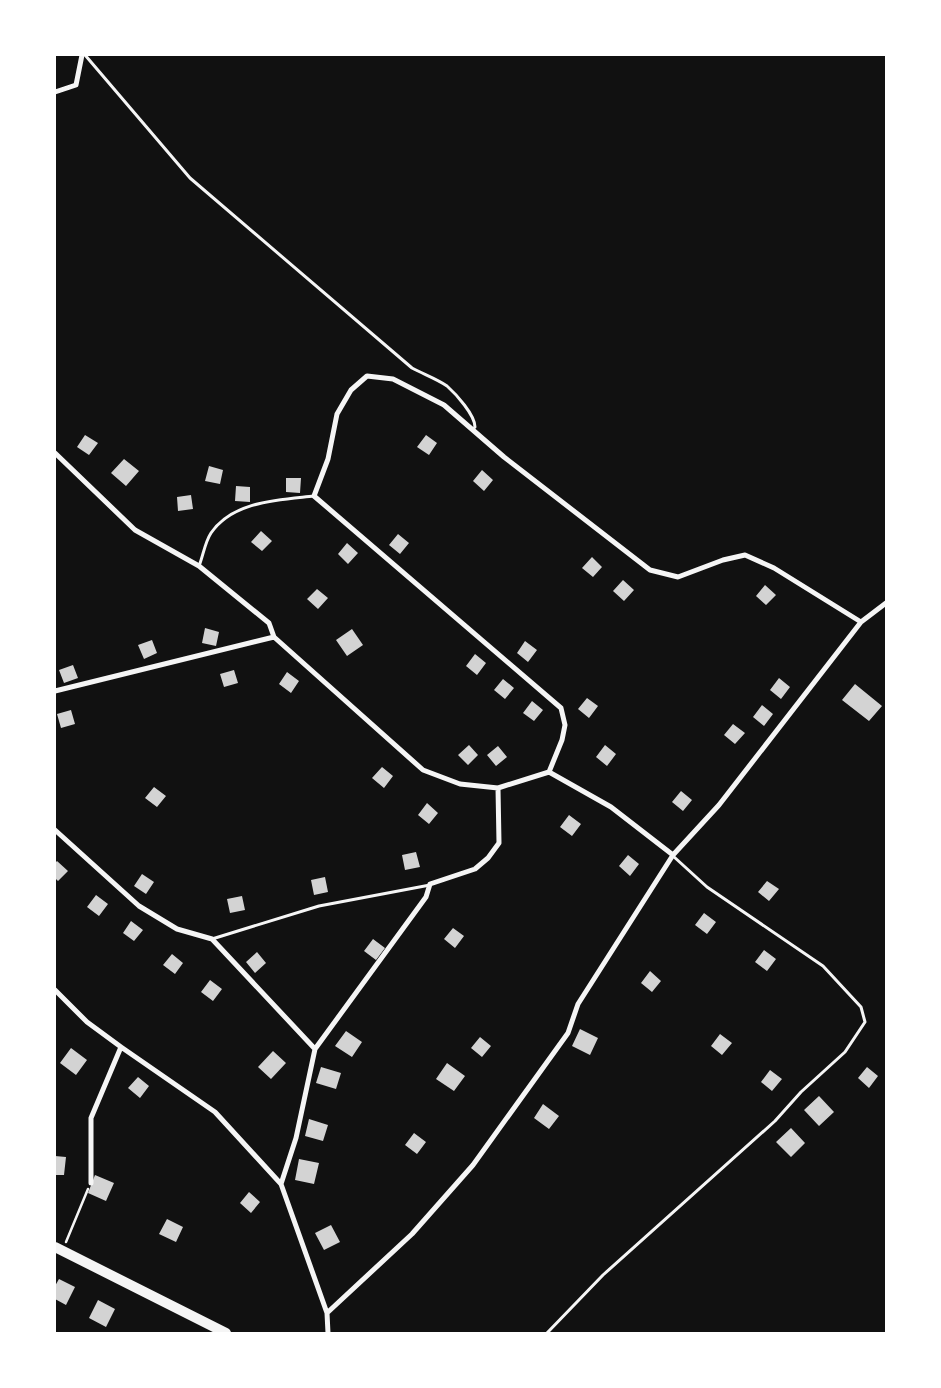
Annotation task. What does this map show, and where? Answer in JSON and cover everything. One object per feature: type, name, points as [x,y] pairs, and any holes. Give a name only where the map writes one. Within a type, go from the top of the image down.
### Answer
[{"type":"main road","points":[[58,1249],[226,1333]]},
{"type":"street","points":[[55,92],[76,85],[83,55]]},
{"type":"street","points":[[549,772],[562,740],[565,725],[561,708],[314,496],[328,459],[337,414],[351,390],[367,376],[393,379],[444,405],[504,456],[650,570],[678,577],[723,560],[745,555],[774,568],[861,622]]},
{"type":"street","points":[[55,453],[136,530],[200,566],[269,623],[274,636],[423,770],[460,784],[498,788],[549,772],[611,807],[673,855]]},
{"type":"street","points":[[327,1313],[412,1234],[473,1165],[568,1033],[578,1004],[673,855],[719,805],[861,622],[886,602]]},
{"type":"street","points":[[55,692],[274,636]]},
{"type":"street","points":[[281,1184],[296,1138],[315,1049],[426,898],[430,884],[475,869],[488,858],[499,843],[498,788]]},
{"type":"street","points":[[55,830],[139,906],[177,929],[212,939],[315,1049]]},
{"type":"street","points":[[55,990],[87,1022],[215,1112],[281,1184],[327,1313],[328,1333]]},
{"type":"street","points":[[90,1184],[91,1118],[121,1047]]},
{"type":"lane","points":[[83,55],[190,178],[412,368],[446,386],[464,405],[475,421],[473,430]]},
{"type":"lane","points":[[200,566],[210,534],[228,514],[245,507],[314,496]]},
{"type":"lane","points":[[546,1333],[602,1275],[775,1122],[801,1092],[844,1052],[865,1022],[860,1007],[823,966],[706,887],[673,855]]},
{"type":"lane","points":[[212,939],[319,906],[430,884]]},
{"type":"path","points":[[58,1249],[90,1184]]},
{"type":"building","points":[[85,435],[98,443],[89,455],[77,447]]},
{"type":"building","points":[[426,435],[437,443],[429,455],[417,447]]},
{"type":"building","points":[[124,459],[139,471],[126,486],[111,473]]},
{"type":"building","points":[[209,466],[223,470],[220,484],[205,481]]},
{"type":"building","points":[[482,470],[493,480],[484,491],[473,481]]},
{"type":"building","points":[[286,478],[301,478],[300,493],[286,492]]},
{"type":"building","points":[[236,486],[250,487],[250,502],[235,501]]},
{"type":"building","points":[[191,495],[193,509],[178,511],[177,497]]},
{"type":"building","points":[[261,531],[272,541],[262,551],[251,542]]},
{"type":"building","points":[[398,534],[409,543],[400,554],[389,545]]},
{"type":"building","points":[[347,543],[358,553],[348,564],[338,554]]},
{"type":"building","points":[[592,557],[602,567],[593,577],[582,568]]},
{"type":"building","points":[[623,580],[634,590],[624,601],[613,591]]},
{"type":"building","points":[[765,585],[776,595],[766,605],[756,596]]},
{"type":"building","points":[[317,589],[328,598],[318,609],[307,599]]},
{"type":"building","points":[[205,628],[219,632],[216,646],[202,643]]},
{"type":"building","points":[[352,629],[363,645],[347,656],[336,640]]},
{"type":"building","points":[[152,640],[157,653],[144,659],[138,645]]},
{"type":"building","points":[[525,641],[537,650],[528,662],[517,653]]},
{"type":"building","points":[[475,654],[486,663],[477,675],[466,666]]},
{"type":"building","points":[[73,665],[78,678],[64,683],[59,670]]},
{"type":"building","points":[[234,670],[238,683],[224,687],[220,674]]},
{"type":"building","points":[[287,672],[299,681],[291,693],[279,684]]},
{"type":"building","points":[[779,678],[790,687],[781,699],[770,690]]},
{"type":"building","points":[[503,679],[514,688],[505,699],[494,690]]},
{"type":"building","points":[[855,684],[882,706],[869,721],[842,700]]},
{"type":"building","points":[[587,698],[598,706],[589,718],[578,709]]},
{"type":"building","points":[[532,701],[543,710],[534,721],[523,713]]},
{"type":"building","points":[[762,705],[773,714],[764,726],[753,717]]},
{"type":"building","points":[[71,710],[75,724],[61,728],[57,714]]},
{"type":"building","points":[[733,724],[745,733],[735,744],[724,735]]},
{"type":"building","points":[[469,745],[478,755],[468,765],[458,755]]},
{"type":"building","points":[[605,745],[616,754],[607,766],[596,757]]},
{"type":"building","points":[[498,746],[507,757],[496,766],[487,755]]},
{"type":"building","points":[[382,767],[393,776],[384,788],[372,778]]},
{"type":"building","points":[[154,787],[166,796],[157,807],[145,798]]},
{"type":"building","points":[[681,791],[692,800],[683,811],[672,802]]},
{"type":"building","points":[[427,803],[438,813],[429,824],[418,815]]},
{"type":"building","points":[[569,815],[581,824],[572,836],[560,827]]},
{"type":"building","points":[[416,852],[420,867],[405,870],[402,855]]},
{"type":"building","points":[[628,855],[639,864],[630,876],[619,866]]},
{"type":"building","points":[[57,861],[68,871],[58,881],[55,878],[55,863]]},
{"type":"building","points":[[142,874],[154,882],[146,894],[134,886]]},
{"type":"building","points":[[325,877],[328,892],[314,895],[311,880]]},
{"type":"building","points":[[767,881],[779,889],[769,901],[758,892]]},
{"type":"building","points":[[96,895],[108,904],[99,916],[87,907]]},
{"type":"building","points":[[242,896],[245,910],[230,913],[227,899]]},
{"type":"building","points":[[704,913],[716,922],[707,934],[695,925]]},
{"type":"building","points":[[131,921],[143,930],[134,941],[123,933]]},
{"type":"building","points":[[453,928],[464,936],[455,948],[444,939]]},
{"type":"building","points":[[373,939],[385,948],[376,960],[364,951]]},
{"type":"building","points":[[764,950],[776,959],[767,971],[755,962]]},
{"type":"building","points":[[257,952],[266,963],[255,973],[246,962]]},
{"type":"building","points":[[172,954],[183,963],[175,974],[163,965]]},
{"type":"building","points":[[650,971],[661,981],[652,992],[641,983]]},
{"type":"building","points":[[210,980],[222,989],[213,1001],[201,992]]},
{"type":"building","points":[[580,1029],[598,1038],[590,1055],[572,1046]]},
{"type":"building","points":[[346,1031],[362,1042],[352,1057],[335,1046]]},
{"type":"building","points":[[720,1034],[732,1043],[722,1055],[711,1046]]},
{"type":"building","points":[[480,1037],[491,1046],[482,1057],[471,1048]]},
{"type":"building","points":[[71,1048],[87,1060],[76,1075],[60,1063]]},
{"type":"building","points":[[273,1051],[286,1063],[271,1079],[258,1067]]},
{"type":"building","points":[[447,1063],[465,1076],[454,1091],[436,1079]]},
{"type":"building","points":[[321,1067],[341,1073],[336,1089],[316,1083]]},
{"type":"building","points":[[867,1067],[878,1076],[869,1088],[858,1078]]},
{"type":"building","points":[[770,1070],[782,1079],[772,1091],[761,1082]]},
{"type":"building","points":[[138,1077],[149,1086],[140,1098],[128,1088]]},
{"type":"building","points":[[819,1096],[834,1112],[819,1126],[804,1110]]},
{"type":"building","points":[[543,1104],[559,1116],[549,1129],[534,1118]]},
{"type":"building","points":[[309,1119],[328,1125],[323,1141],[305,1136]]},
{"type":"building","points":[[791,1128],[805,1143],[791,1157],[776,1142]]},
{"type":"building","points":[[414,1133],[426,1142],[417,1154],[405,1145]]},
{"type":"building","points":[[55,1156],[66,1157],[64,1175],[55,1175]]},
{"type":"building","points":[[299,1159],[319,1163],[314,1184],[295,1180]]},
{"type":"building","points":[[95,1175],[114,1183],[106,1201],[88,1193]]},
{"type":"building","points":[[249,1192],[260,1202],[251,1213],[240,1203]]},
{"type":"building","points":[[167,1219],[183,1227],[176,1242],[159,1234]]},
{"type":"building","points":[[331,1225],[340,1242],[324,1250],[315,1233]]},
{"type":"building","points":[[59,1279],[75,1287],[66,1305],[55,1299],[55,1286]]},
{"type":"building","points":[[98,1300],[115,1309],[106,1327],[89,1318]]}]
